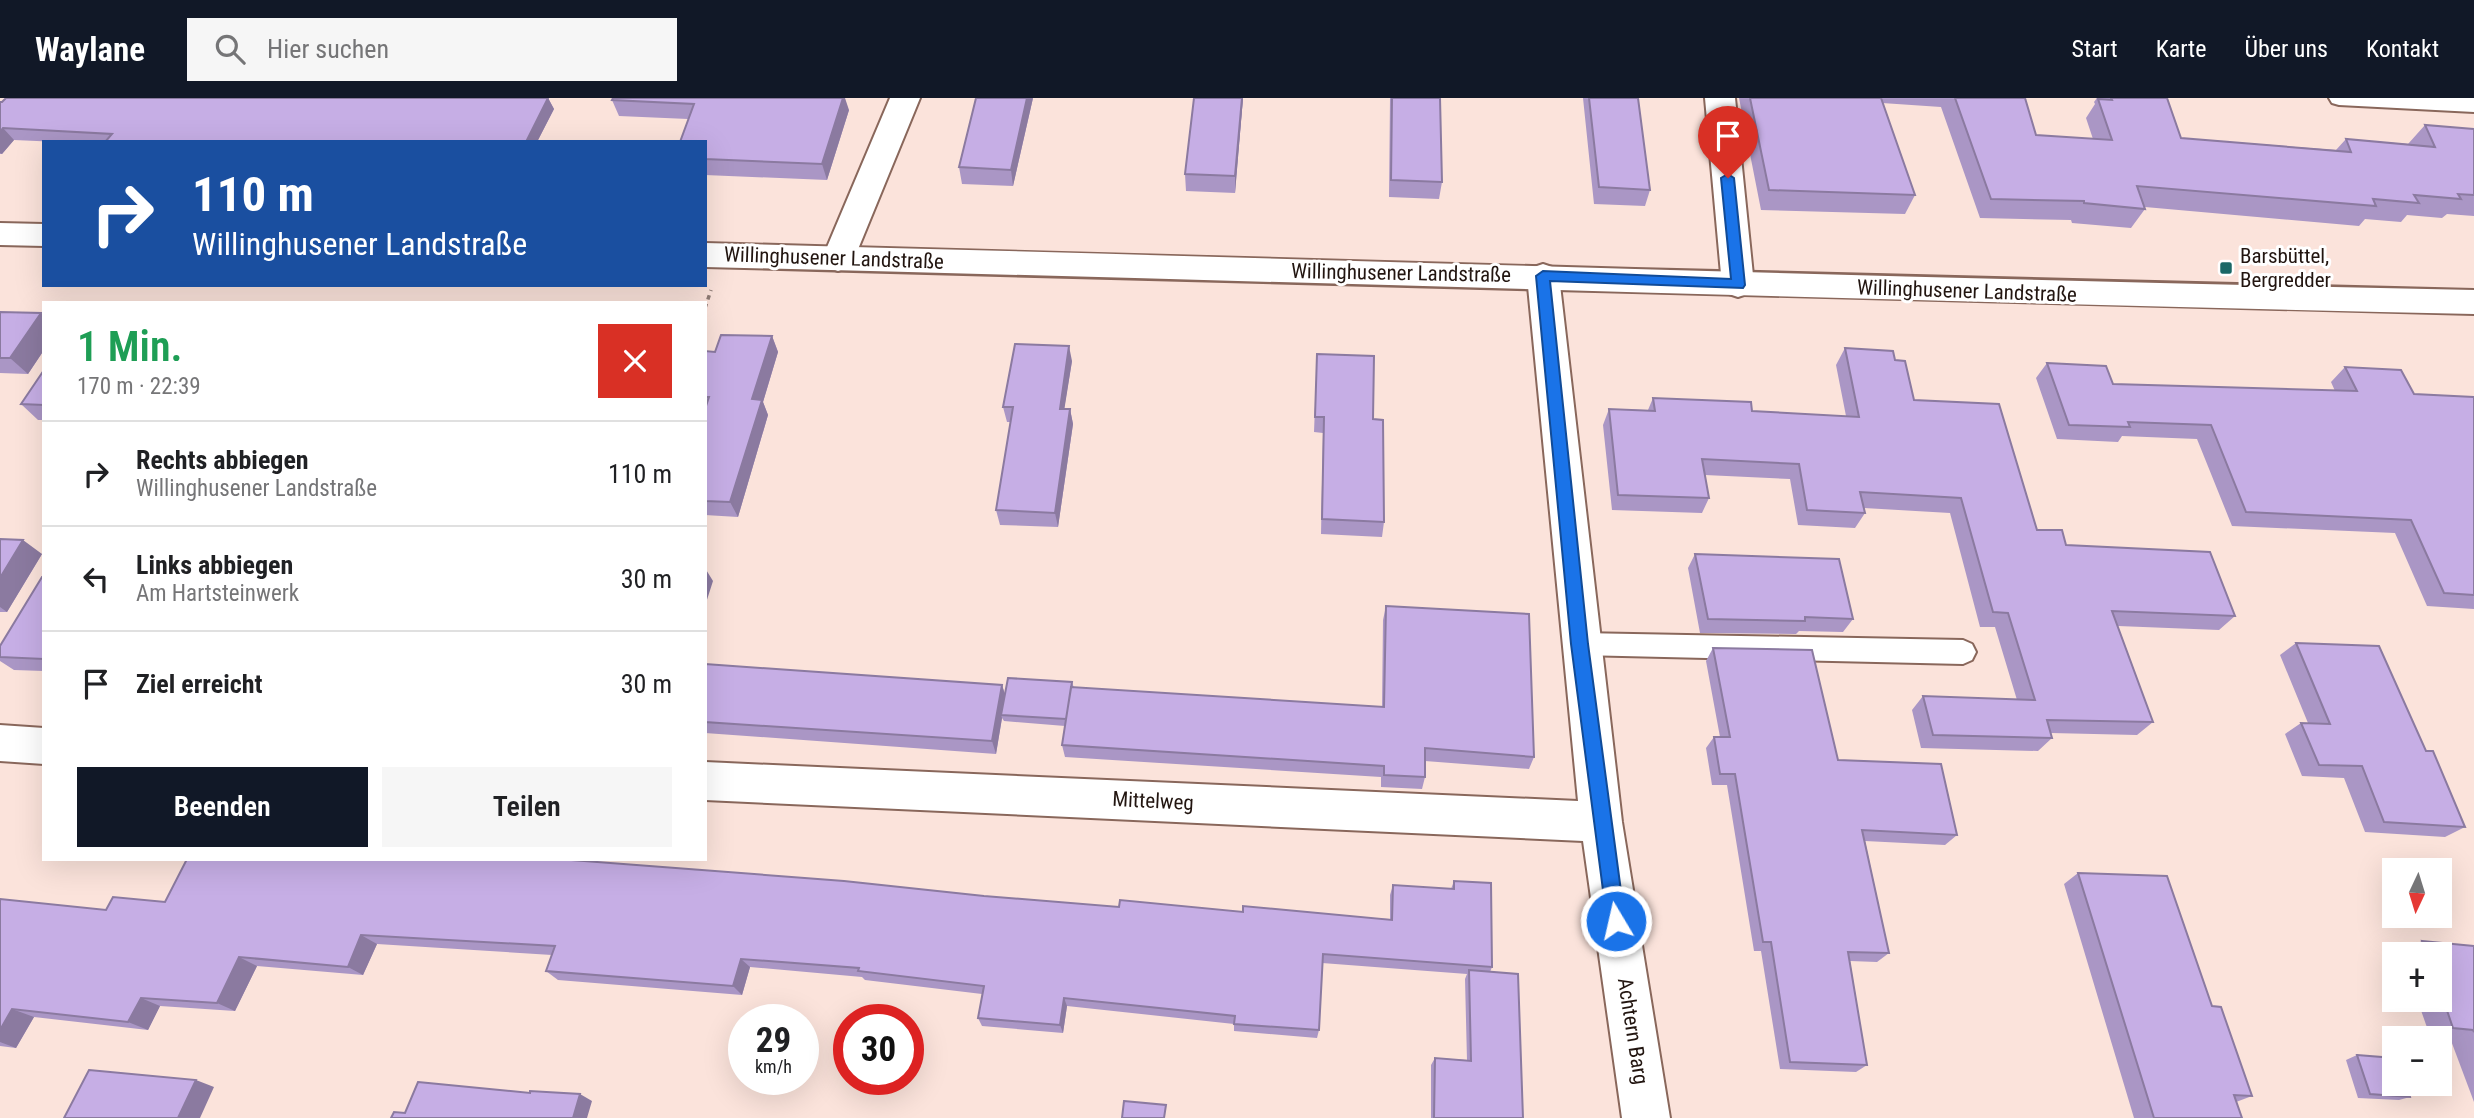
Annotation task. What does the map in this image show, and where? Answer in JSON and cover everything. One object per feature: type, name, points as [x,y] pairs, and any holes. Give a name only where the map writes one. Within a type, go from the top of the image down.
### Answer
[{"type":"street","points":[[838,258],[905,98]]},
{"type":"street","points":[[1720,98],[1738,285]]},
{"type":"street","points":[[0,234],[42,235]]},
{"type":"street","name":"Willinghusener Landstraße","points":[[707,255],[1543,276],[1738,285],[2474,302]]},
{"type":"street","name":"Achtern Barg","points":[[1543,276],[1601,822],[1646,1118]]},
{"type":"street","points":[[0,743],[42,746]]},
{"type":"street","name":"Mittelweg","points":[[707,780],[1601,822]]},
{"type":"lane","points":[[2339,98],[2474,104]]},
{"type":"lane","points":[[1580,644],[1963,652]]},
{"type":"path","points":[[707,302],[711,290]]},
{"type":"building","points":[[6,98],[548,98],[527,140],[107,140],[112,134],[3,128],[0,132],[2,102]]},
{"type":"building","points":[[843,98],[822,164],[707,159],[707,140],[681,140],[694,104],[612,100]]},
{"type":"building","points":[[976,98],[1027,98],[1011,170],[959,167]]},
{"type":"building","points":[[1194,98],[1242,98],[1235,176],[1185,174]]},
{"type":"building","points":[[1392,98],[1440,98],[1442,182],[1391,180]]},
{"type":"building","points":[[1589,98],[1638,98],[1650,190],[1599,187]]},
{"type":"building","points":[[1750,98],[1881,98],[1915,195],[1769,190]]},
{"type":"building","points":[[1955,98],[2025,98],[2036,135],[2112,140],[2098,99],[2167,98],[2181,138],[2351,152],[2346,139],[2435,147],[2425,125],[2474,129],[2474,195],[2458,194],[2461,199],[2414,195],[2419,203],[2373,199],[2376,206],[2137,186],[2145,209],[2084,201],[1991,199]]},
{"type":"building","points":[[0,312],[41,313],[10,358],[0,358]]},
{"type":"building","points":[[721,335],[772,336],[752,399],[762,400],[730,502],[707,501],[707,351],[715,352]]},
{"type":"building","points":[[1015,344],[1069,346],[1060,409],[1070,409],[1055,513],[996,510],[1013,407],[1003,407]]},
{"type":"building","points":[[1845,348],[1893,351],[1895,360],[1905,361],[1914,400],[1999,404],[2037,530],[2062,530],[2066,545],[2210,552],[2235,616],[2112,611],[2153,722],[2047,720],[2052,738],[1933,735],[1923,696],[2035,700],[2008,613],[1993,612],[1961,498],[1860,492],[1865,513],[1807,510],[1799,464],[1702,459],[1709,498],[1618,495],[1609,409],[1655,411],[1653,398],[1751,402],[1752,411],[1859,417]]},
{"type":"building","points":[[1317,354],[1374,356],[1373,419],[1383,420],[1384,522],[1322,519],[1324,417],[1315,417]]},
{"type":"building","points":[[2047,363],[2106,366],[2113,384],[2357,391],[2345,367],[2401,370],[2414,394],[2474,397],[2474,595],[2444,593],[2411,520],[2246,512],[2211,425],[2128,422],[2130,427],[2069,425]]},
{"type":"building","points":[[42,373],[42,405],[21,404]]},
{"type":"building","points":[[0,539],[23,540],[0,578]]},
{"type":"building","points":[[1695,554],[1839,559],[1853,619],[1708,619]]},
{"type":"building","points":[[42,577],[42,659],[0,657],[0,646]]},
{"type":"building","points":[[1386,606],[1529,614],[1534,757],[1425,748],[1425,777],[1384,775],[1384,766],[1062,745],[1071,687],[1384,707]]},
{"type":"building","points":[[2296,643],[2379,646],[2426,751],[2433,751],[2465,827],[2384,822],[2362,766],[2319,765],[2301,723],[2330,724]]},
{"type":"building","points":[[1713,648],[1812,650],[1838,760],[1941,764],[1957,835],[1862,830],[1889,953],[1848,952],[1867,1065],[1790,1062],[1771,942],[1763,942],[1735,774],[1720,774],[1714,737],[1730,737]]},
{"type":"building","points":[[707,664],[1002,685],[992,741],[707,722]]},
{"type":"building","points":[[1008,678],[1072,682],[1066,719],[1001,715]]},
{"type":"building","points":[[186,861],[584,861],[844,881],[1119,907],[1120,900],[1243,912],[1243,906],[1392,920],[1393,885],[1454,889],[1454,881],[1491,883],[1492,967],[1323,954],[1319,1030],[1234,1024],[1235,1016],[1064,998],[1060,1025],[978,1018],[984,986],[858,971],[859,968],[741,959],[733,986],[546,971],[555,946],[361,935],[348,967],[239,957],[217,1003],[141,998],[128,1022],[12,1009],[0,1030],[0,899],[106,910],[113,897],[165,902]]},
{"type":"building","points":[[2078,873],[2167,876],[2212,1006],[2221,1007],[2252,1096],[2234,1095],[2242,1118],[2154,1118]]},
{"type":"building","points":[[2452,944],[2474,946],[2474,1032],[2453,1028],[2448,1012],[2452,1012]]},
{"type":"building","points":[[1469,970],[1518,974],[1523,1118],[1434,1118],[1435,1058],[1471,1061]]},
{"type":"building","points":[[2357,1055],[2382,1057],[2382,1095],[2370,1094]]},
{"type":"building","points":[[89,1070],[196,1080],[178,1118],[64,1118]]},
{"type":"building","points":[[418,1082],[530,1093],[580,1094],[573,1118],[391,1118],[394,1112],[405,1113]]},
{"type":"building","points":[[1124,1101],[1166,1105],[1164,1118],[1122,1118]]},
{"type":"place","name":"Barsbüttel, Bergredder","points":[[2226,268]]},
{"type":"route","points":[[1616,921],[1601,822],[1580,644],[1543,276],[1738,285],[1728,178]]}]
